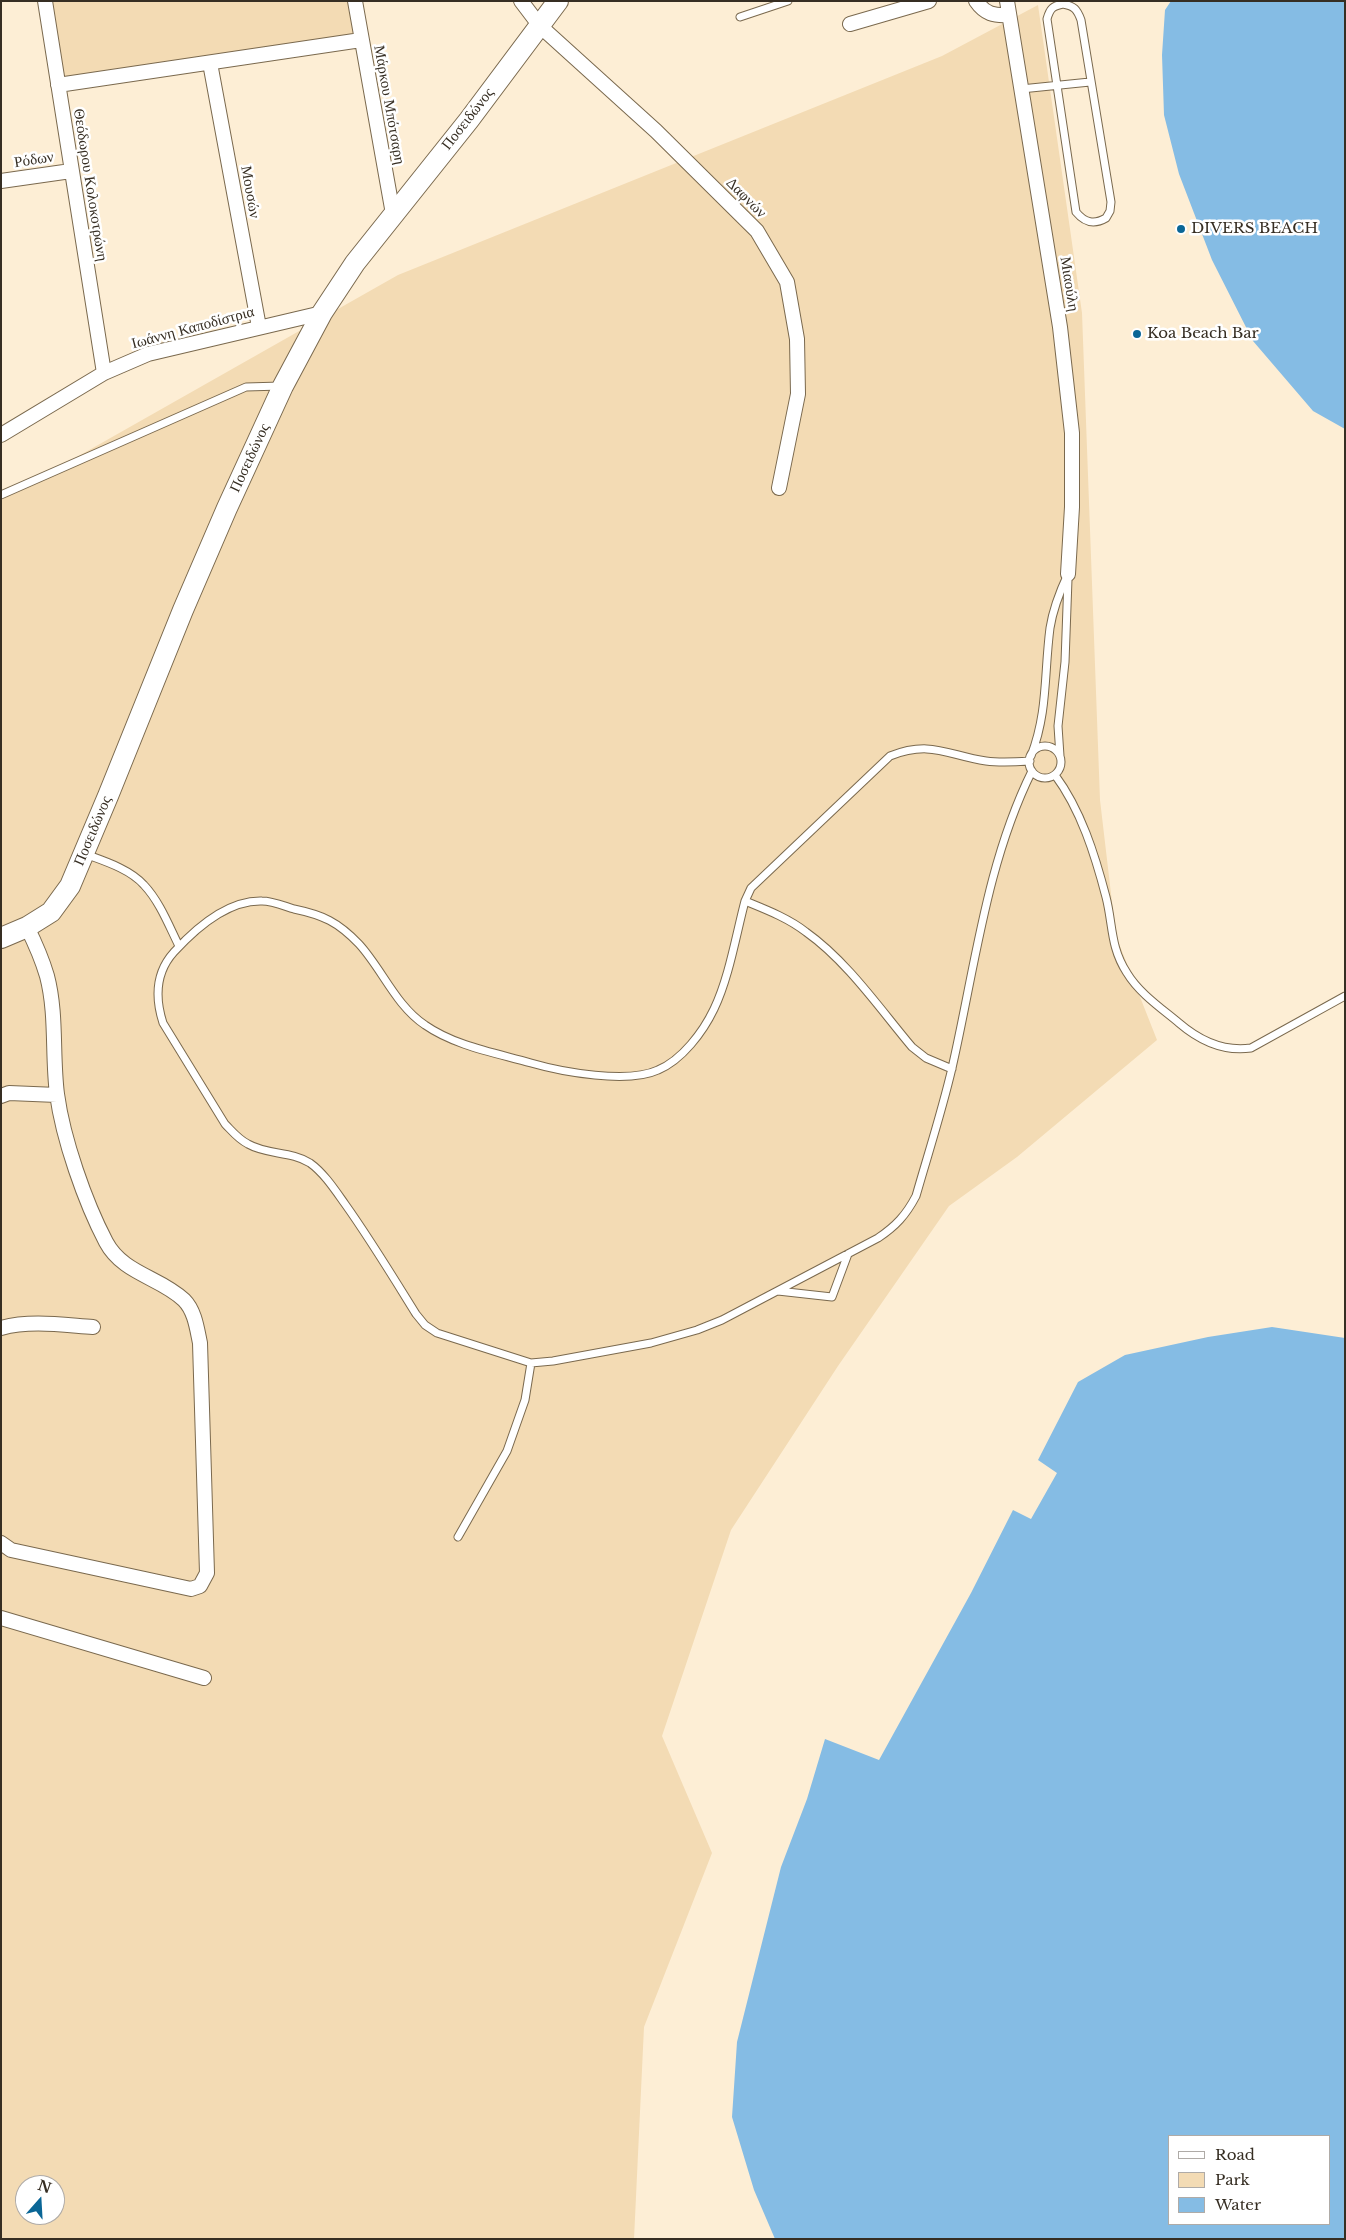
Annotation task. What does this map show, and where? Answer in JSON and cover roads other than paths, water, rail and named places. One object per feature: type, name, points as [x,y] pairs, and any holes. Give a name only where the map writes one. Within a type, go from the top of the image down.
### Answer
[{"type":"street","name":"Θεόδωρου Κολοκοτρώνη","points":[[45,1],[104,373]]},
{"type":"street","name":"Μάρκου Μπότσαρη","points":[[355,1],[393,214]]},
{"type":"street","name":"Δαφνών","points":[[521,1],[540,26],[656,131],[756,231],[787,282],[796,339],[798,394],[779,488]]},
{"type":"street","name":"Ποσειδώνος","points":[[1,938],[27,927],[52,912],[70,886],[183,610],[284,386],[322,313],[354,263],[469,120],[558,1]]},
{"type":"street","points":[[850,24],[929,1]]},
{"type":"street","points":[[976,1],[987,13],[996,16],[1008,8]]},
{"type":"street","name":"Μιαούλη","points":[[1008,8],[1060,327],[1072,433],[1072,507],[1068,574]]},
{"type":"street","points":[[58,85],[361,40]]},
{"type":"street","name":"Μουσών","points":[[210,63],[259,327]]},
{"type":"street","name":"Ρόδων","points":[[1,181],[71,171]]},
{"type":"street","name":"Ιωάννη Καποδίστρια","points":[[1,435],[104,373],[148,354],[322,313]]},
{"type":"street","points":[[1,1543],[11,1550],[191,1590],[200,1586],[206,1573],[200,1343],[195,1320],[185,1301],[133,1270],[117,1258],[106,1243],[72,1155],[57,1094],[47,977],[36,944],[27,927]]},
{"type":"street","points":[[1,1096],[9,1093],[57,1094]]},
{"type":"street","points":[[1,1328],[12,1325],[51,1324],[93,1327]]},
{"type":"street","points":[[1,1618],[204,1678]]},
{"type":"lane","points":[[740,17],[788,1]]},
{"type":"lane","points":[[1063,4],[1072,6],[1078,11],[1110,202],[1110,211],[1106,218],[1091,223],[1083,220],[1076,212],[1057,85],[1047,19],[1049,11],[1053,6],[1063,4]]},
{"type":"lane","points":[[1021,89],[1090,82]]},
{"type":"lane","points":[[1,495],[246,387],[284,386]]},
{"type":"lane","points":[[1032,771],[1036,775],[1046,778],[1055,774],[1061,766],[1058,726],[1065,662],[1068,574]]},
{"type":"lane","points":[[1030,759],[988,762],[945,750],[928,748],[907,750],[890,756],[751,888],[745,901],[714,1009],[699,1034],[678,1057],[659,1070],[636,1076],[558,1071],[442,1036],[423,1025],[408,1010],[359,945],[339,926],[320,914],[262,901],[240,904],[223,912],[179,946],[170,956],[162,972],[157,989],[157,1005],[163,1022],[225,1124],[235,1135],[248,1144],[260,1149],[296,1156],[310,1163],[322,1175],[359,1223],[416,1314],[425,1325],[437,1333],[452,1340],[531,1363],[553,1361],[675,1337],[722,1320],[878,1238],[898,1225],[916,1196],[952,1070],[990,888],[1007,831],[1032,771],[1030,759],[1042,724],[1050,627],[1060,592],[1068,574]]},
{"type":"lane","points":[[1030,759],[1034,752],[1043,747],[1053,749],[1060,756]]},
{"type":"lane","points":[[1055,774],[1072,800],[1080,819],[1106,898],[1113,943],[1127,974],[1143,992],[1190,1032],[1222,1048],[1236,1050],[1251,1048],[1345,996]]},
{"type":"lane","points":[[84,854],[124,871],[143,883],[155,899],[179,946]]},
{"type":"lane","points":[[745,901],[781,916],[807,932],[831,952],[912,1047],[926,1058],[952,1070]]},
{"type":"lane","points":[[777,1291],[832,1297],[848,1254]]},
{"type":"lane","points":[[458,1537],[507,1451],[525,1400],[531,1363]]},
{"type":"water","points":[[1171,1],[1345,1],[1345,429],[1313,411],[1253,341],[1212,260],[1179,174],[1164,115],[1162,55],[1165,10]]},
{"type":"water","points":[[1272,1327],[1345,1338],[1345,2239],[775,2239],[754,2190],[732,2117],[737,2042],[781,1867],[807,1799],[825,1739],[879,1760],[971,1593],[1013,1510],[1031,1519],[1057,1473],[1038,1460],[1078,1382],[1125,1355],[1208,1337]]},
{"type":"place","name":"DIVERS BEACH","points":[[1181,229]]},
{"type":"place","name":"Koa Beach Bar","points":[[1137,334]]}]
